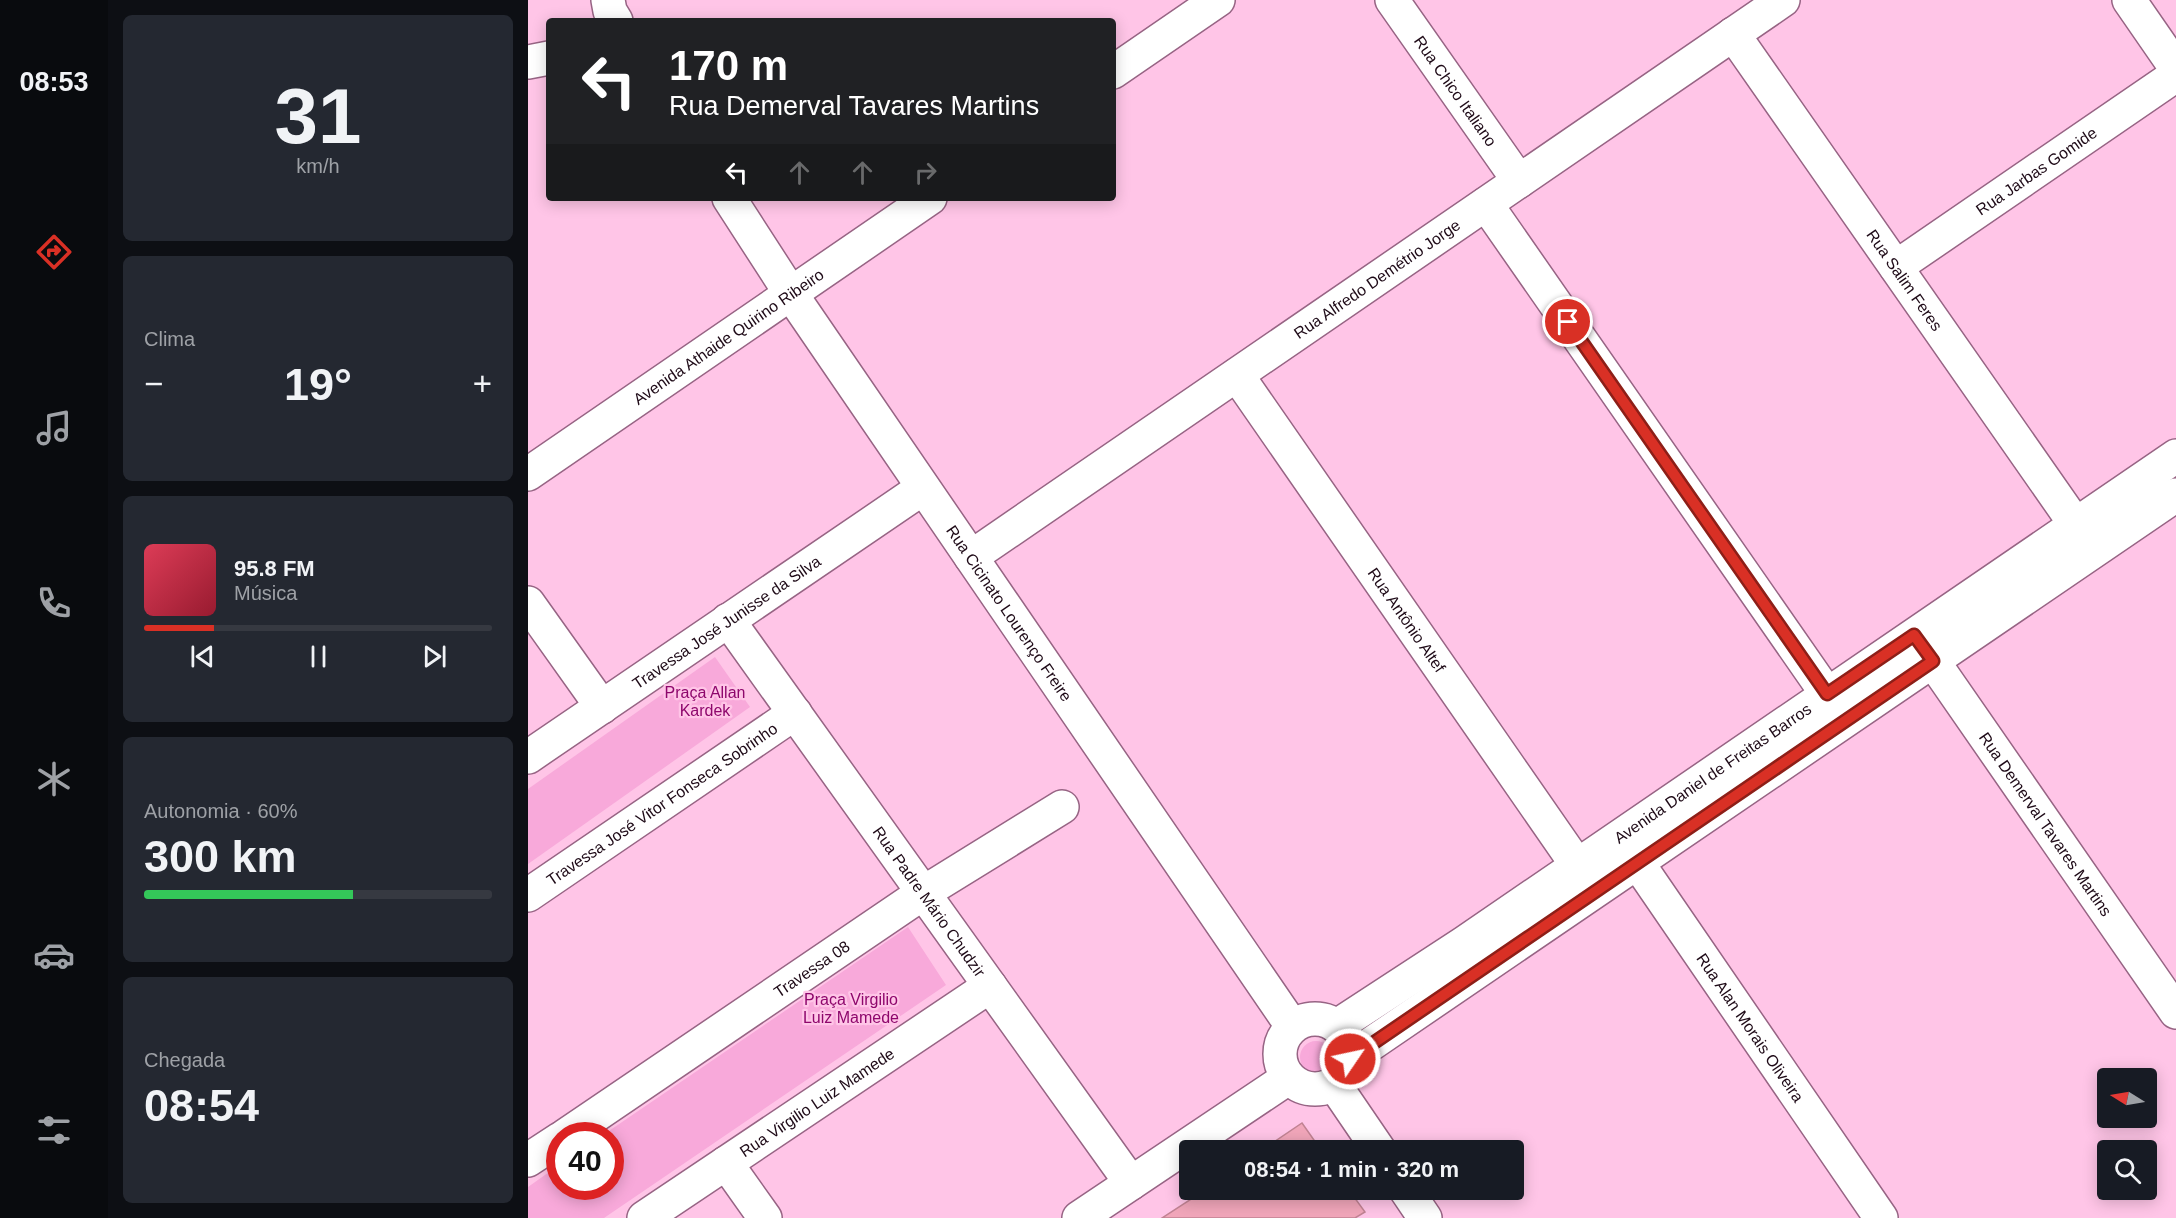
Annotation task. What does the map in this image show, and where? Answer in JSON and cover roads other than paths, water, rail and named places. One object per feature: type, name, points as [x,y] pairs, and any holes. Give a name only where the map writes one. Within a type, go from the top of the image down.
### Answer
[{"type":"street","points":[[608,0],[614,18]]},
{"type":"street","points":[[1116,70],[1218,0]]},
{"type":"street","name":"Rua Chico Italiano","points":[[1392,0],[1519,181]]},
{"type":"street","name":"Rua Alfredo Demétrio Jorge","points":[[971,557],[1783,0]]},
{"type":"street","points":[[2128,0],[2176,68]]},
{"type":"street","name":"Rua Salim Feres","points":[[1733,34],[2076,525]]},
{"type":"street","points":[[528,62],[546,59]]},
{"type":"street","name":"Rua Jarbas Gomide","points":[[1896,267],[2176,75]]},
{"type":"street","name":"Rua Cicinato Lourenço Freire","points":[[731,201],[791,294],[1292,1026]]},
{"type":"street","name":"Avenida Athaide Quirino Ribeiro","points":[[528,474],[926,201]]},
{"type":"street","points":[[1486,204],[1827,694]]},
{"type":"street","name":"Rua Antônio Altef","points":[[1237,375],[1577,866]]},
{"type":"street","name":"Avenida Daniel de Freitas Barros","points":[[1335,1025],[1464,944],[2176,456]]},
{"type":"street","name":"Travessa José Junisse da Silva","points":[[528,757],[924,488]]},
{"type":"street","name":"Avenida Daniel de Freitas Barros","points":[[1288,1078],[1301,1087],[1318,1090],[1637,863],[2176,495]]},
{"type":"street","points":[[528,603],[602,707]]},
{"type":"street","name":"Rua Padre Mário Chudzir","points":[[728,620],[1131,1183]]},
{"type":"street","name":"Rua Demerval Tavares Martins","points":[[1914,635],[2176,1012]]},
{"type":"street","name":"Travessa José Vitor Fonseca Sobrinho","points":[[528,895],[795,713]]},
{"type":"street","name":"Travessa 08","points":[[586,1122],[923,893],[1062,807]]},
{"type":"street","name":"Rua Alan Morais Oliveira","points":[[1619,837],[1881,1218]]},
{"type":"street","name":"Rua Virgilio Luiz Mamede","points":[[644,1218],[990,986]]},
{"type":"street","points":[[1079,1218],[1288,1078],[1280,1061],[1281,1042],[1292,1026],[1314,1018],[1335,1025],[1347,1040],[1342,1072],[1374,1140]]},
{"type":"street","points":[[528,1160],[546,1148]]},
{"type":"street","points":[[726,1163],[765,1218]]},
{"type":"street","points":[[1413,1200],[1425,1218]]},
{"type":"park label","name":"Praça Allan Kardek","points":[[705,701]]},
{"type":"park label","name":"Praça Virgilio Luiz Mamede","points":[[851,1008]]}]
